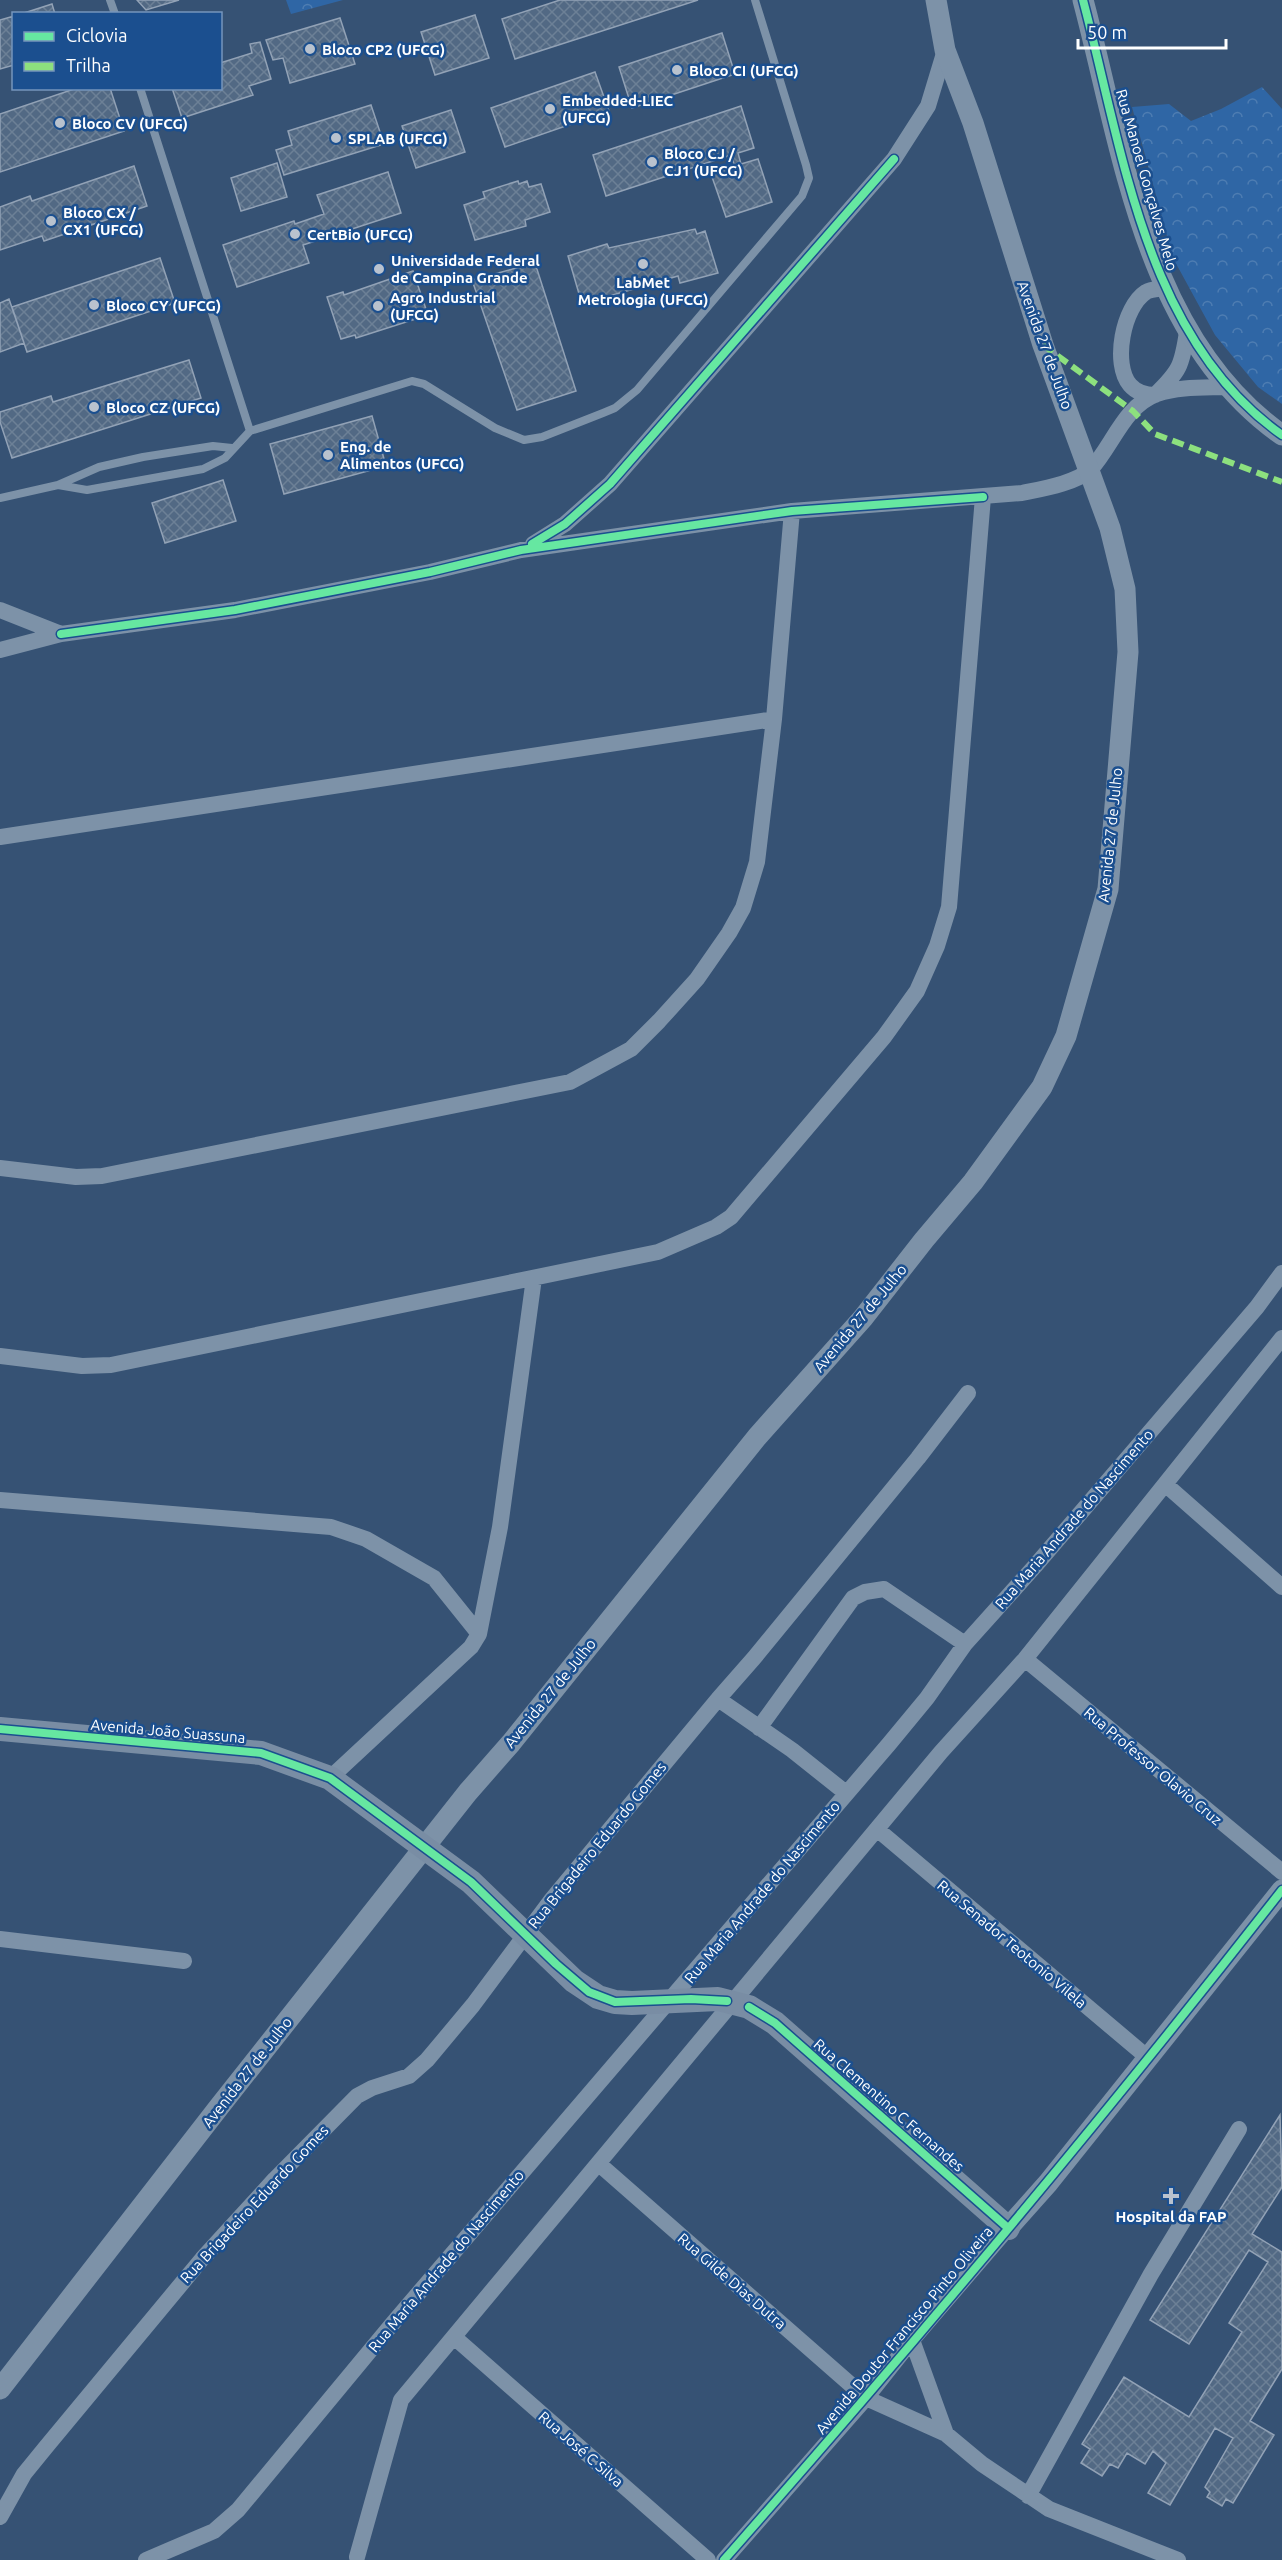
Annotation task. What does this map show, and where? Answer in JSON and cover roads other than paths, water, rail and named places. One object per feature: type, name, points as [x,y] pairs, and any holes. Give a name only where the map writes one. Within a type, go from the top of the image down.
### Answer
[{"type":"main road","name":"Avenida João Suassuna","points":[[0,1729],[261,1753],[330,1778]]},
{"type":"main road","points":[[330,1778],[471,1882],[574,1981],[598,1997],[615,2002],[680,2000],[736,2003]]},
{"type":"main road","name":"Rua Clementino C Fernandes","points":[[736,2003],[775,2023],[1008,2228]]},
{"type":"street","name":"Avenida 27 de Julho","points":[[0,2389],[226,2097],[425,1848],[757,1437],[863,1318],[973,1182],[1042,1088],[1066,1036],[1108,889],[1128,652],[1125,589],[1110,528],[1043,345],[973,123],[945,50],[936,0]]},
{"type":"street","name":"Rua Manoel Gonçalves Melo","points":[[1083,0],[1132,189],[1164,288],[1188,332],[1208,362],[1260,420],[1282,435]]},
{"type":"street","points":[[521,550],[544,539],[565,524],[610,484],[894,159],[928,106],[945,50]]},
{"type":"street","points":[[1164,288],[1148,291],[1132,306],[1122,330],[1122,357],[1130,385],[1143,395],[1155,395],[1185,388],[1230,387]]},
{"type":"street","points":[[0,650],[61,634],[234,610],[430,572],[521,550],[792,511],[983,497],[1022,493],[1058,485],[1090,470],[1133,411],[1155,395],[1175,375],[1182,362],[1188,332]]},
{"type":"street","points":[[0,1356],[82,1366],[111,1365],[658,1252],[716,1227],[731,1217],[884,1037],[917,991],[937,946],[949,907],[983,497]]},
{"type":"street","points":[[0,1168],[76,1177],[102,1176],[570,1082],[631,1049],[697,979],[729,933],[743,908],[757,862],[774,719],[792,511]]},
{"type":"street","points":[[0,610],[61,634]]},
{"type":"street","points":[[0,837],[774,719]]},
{"type":"street","name":"Rua Maria Andrade do Nascimento","points":[[146,2560],[214,2531],[238,2510],[288,2446],[680,2000],[846,1793],[927,1698],[965,1644],[1035,1566],[1257,1307],[1282,1273]]},
{"type":"street","points":[[330,1778],[471,1647],[479,1634],[500,1527],[534,1278]]},
{"type":"street","points":[[357,2557],[401,2400],[736,2003],[941,1752],[1025,1659],[1282,1338]]},
{"type":"street","name":"Rua Brigadeiro Eduardo Gomes","points":[[0,2517],[24,2474],[202,2259],[341,2109],[372,2088],[408,2076],[417,2070],[485,1989],[525,1933],[754,1658],[918,1458],[968,1393]]},
{"type":"street","points":[[1165,1484],[1282,1587]]},
{"type":"street","points":[[0,1500],[331,1527],[366,1539],[434,1578],[479,1634]]},
{"type":"street","points":[[759,1728],[853,1598],[865,1592],[884,1589],[965,1644]]},
{"type":"street","name":"Rua Professor Olavio Cruz","points":[[1025,1659],[1282,1872]]},
{"type":"street","points":[[718,1699],[792,1750],[846,1793]]},
{"type":"street","name":"Rua Senador Teotonio Vilela","points":[[878,1830],[1147,2057]]},
{"type":"street","name":"Avenida Doutor Francisco Pinto Oliveira","points":[[724,2560],[866,2398],[912,2340],[1048,2183],[1282,1890]]},
{"type":"street","points":[[0,1939],[184,1961]]},
{"type":"street","points":[[1028,2496],[1151,2274],[1239,2128]]},
{"type":"street","name":"Rua Gilde Dias Dutra","points":[[599,2164],[866,2398],[946,2434]]},
{"type":"street","name":"Rua José C Silva","points":[[454,2337],[708,2560]]},
{"type":"street","points":[[912,2340],[946,2434],[982,2464],[1050,2509],[1178,2560]]},
{"type":"lane","points":[[58,485],[87,490],[204,469],[225,458],[250,431],[412,381],[424,384],[495,428],[524,440],[534,440],[615,408],[637,390],[779,224],[807,187],[809,178],[806,165],[755,0]]},
{"type":"lane","points":[[141,90],[250,431]]},
{"type":"lane","points":[[0,498],[58,485],[99,467],[143,457],[213,446],[232,448]]},
{"type":"place","name":"Bloco CP2 (UFCG)","points":[[310,49]]},
{"type":"place","name":"Bloco CI (UFCG)","points":[[677,70]]},
{"type":"place","name":"Embedded-LIEC (UFCG)","points":[[550,109]]},
{"type":"place","name":"Bloco CV (UFCG)","points":[[60,123]]},
{"type":"place","name":"SPLAB (UFCG)","points":[[336,138]]},
{"type":"place","name":"Bloco CJ / CJ1 (UFCG)","points":[[652,162]]},
{"type":"place","name":"Bloco CX / CX1 (UFCG)","points":[[51,221]]},
{"type":"place","name":"CertBio (UFCG)","points":[[295,234]]},
{"type":"place","name":"LabMet Metrologia (UFCG)","points":[[643,264]]},
{"type":"place","name":"Universidade Federal de Campina Grande","points":[[379,269]]},
{"type":"place","name":"Bloco CY (UFCG)","points":[[94,305]]},
{"type":"place","name":"Agro Industrial (UFCG)","points":[[378,306]]},
{"type":"place","name":"Bloco CZ (UFCG)","points":[[94,407]]},
{"type":"place","name":"Eng. de Alimentos (UFCG)","points":[[328,455]]},
{"type":"place","name":"Hospital da FAP","points":[[1171,2196]]}]
